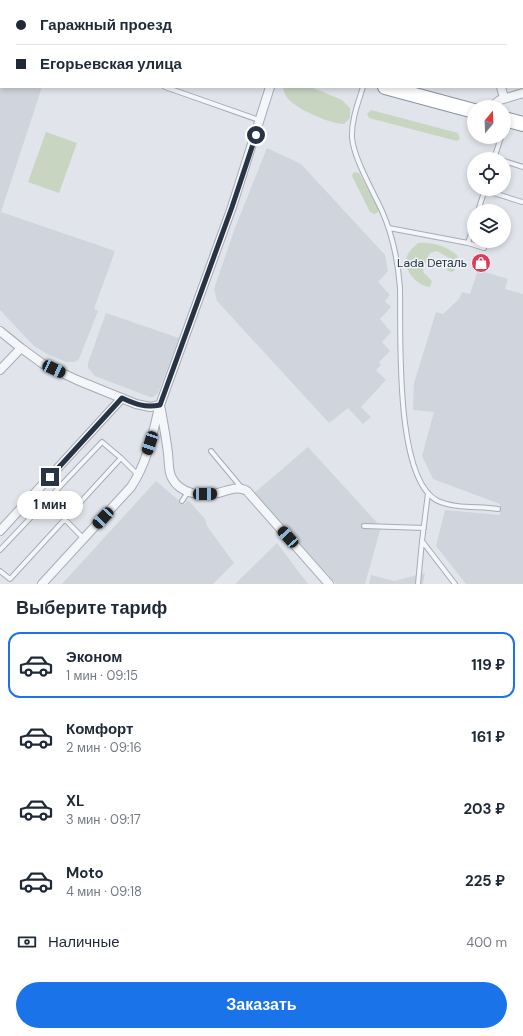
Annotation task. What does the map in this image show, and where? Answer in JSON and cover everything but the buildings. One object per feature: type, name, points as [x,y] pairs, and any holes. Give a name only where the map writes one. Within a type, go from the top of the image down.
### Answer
[{"type":"highway","points":[[389,88],[467,109]]},
{"type":"highway","points":[[511,122],[523,124]]},
{"type":"street","points":[[42,584],[131,487],[138,476],[153,432],[160,405],[232,207],[270,88]]},
{"type":"street","points":[[501,88],[504,98]]},
{"type":"street","points":[[500,100],[523,93]]},
{"type":"street","points":[[0,331],[20,348],[43,364],[136,404],[150,407],[160,405]]},
{"type":"street","points":[[0,370],[20,348]]},
{"type":"street","points":[[0,531],[122,398]]},
{"type":"street","points":[[160,405],[171,477],[181,488],[196,494],[215,494],[242,488],[247,491],[329,584]]},
{"type":"lane","points":[[168,88],[260,120]]},
{"type":"lane","points":[[362,88],[355,112],[352,138],[356,153],[389,228],[399,269],[403,408],[408,443],[414,468],[420,483],[428,493],[438,501],[453,505],[498,508]]},
{"type":"lane","points":[[511,163],[523,167]]},
{"type":"lane","points":[[504,196],[522,202]]},
{"type":"lane","points":[[389,228],[467,243]]},
{"type":"lane","points":[[0,550],[102,442],[138,476]]},
{"type":"lane","points":[[211,451],[242,488]]},
{"type":"lane","points":[[0,571],[10,579],[120,458]]},
{"type":"lane","points":[[182,500],[188,492]]},
{"type":"lane","points":[[418,584],[428,493]]},
{"type":"lane","points":[[47,501],[83,538]]},
{"type":"lane","points":[[364,526],[424,528]]},
{"type":"lane","points":[[422,541],[455,584]]},
{"type":"shaded area","points":[[0,88],[42,88],[1,212],[115,251],[94,309],[98,311],[79,359],[75,362],[66,362],[49,355],[34,346],[0,310]]},
{"type":"shaded area","points":[[267,148],[301,164],[385,255],[388,271],[378,282],[390,295],[385,301],[391,307],[380,319],[391,332],[382,342],[390,351],[379,362],[381,365],[376,370],[386,380],[361,407],[371,417],[363,424],[348,408],[329,423],[217,301],[214,289],[235,228]]},
{"type":"shaded area","points":[[478,270],[508,279],[505,289],[523,294],[523,584],[466,584],[436,546],[445,510],[500,515],[500,504],[433,479],[422,456],[434,412],[413,410],[414,383],[436,312],[443,314],[459,299],[462,292],[470,294]]},
{"type":"shaded area","points":[[106,313],[179,338],[158,393],[154,397],[150,397],[95,376],[88,368],[88,363]]},
{"type":"shaded area","points":[[308,447],[381,527],[365,584],[336,584],[253,494]]},
{"type":"shaded area","points":[[156,481],[184,505],[188,500],[205,519],[207,526],[234,563],[213,584],[62,584]]},
{"type":"shaded area","points":[[277,543],[308,584],[235,584]]},
{"type":"shaded area","points":[[425,573],[423,584],[369,584],[371,575],[394,581]]},
{"type":"green space","points":[[283,88],[313,88],[342,100],[350,108],[350,118],[344,124],[321,118],[290,101],[285,94]]},
{"type":"green space","points":[[371,110],[458,133],[460,139],[457,141],[369,118],[367,114]]},
{"type":"green space","points":[[46,132],[77,143],[59,193],[28,182]]},
{"type":"green space","points":[[353,173],[359,173],[379,209],[377,213],[374,214],[370,212],[352,176]]},
{"type":"green space","points":[[418,243],[434,244],[448,249],[457,255],[459,262],[454,271],[450,272],[447,270],[452,262],[451,259],[437,251],[430,253],[424,265],[423,272],[432,281],[430,287],[424,286],[414,279],[406,264],[410,251]]},
{"type":"place","name":"Lada Dеталь","points":[[481,263]]},
{"type":"route","points":[[50,477],[122,398],[136,404],[150,407],[160,405],[232,207],[256,135]]}]
